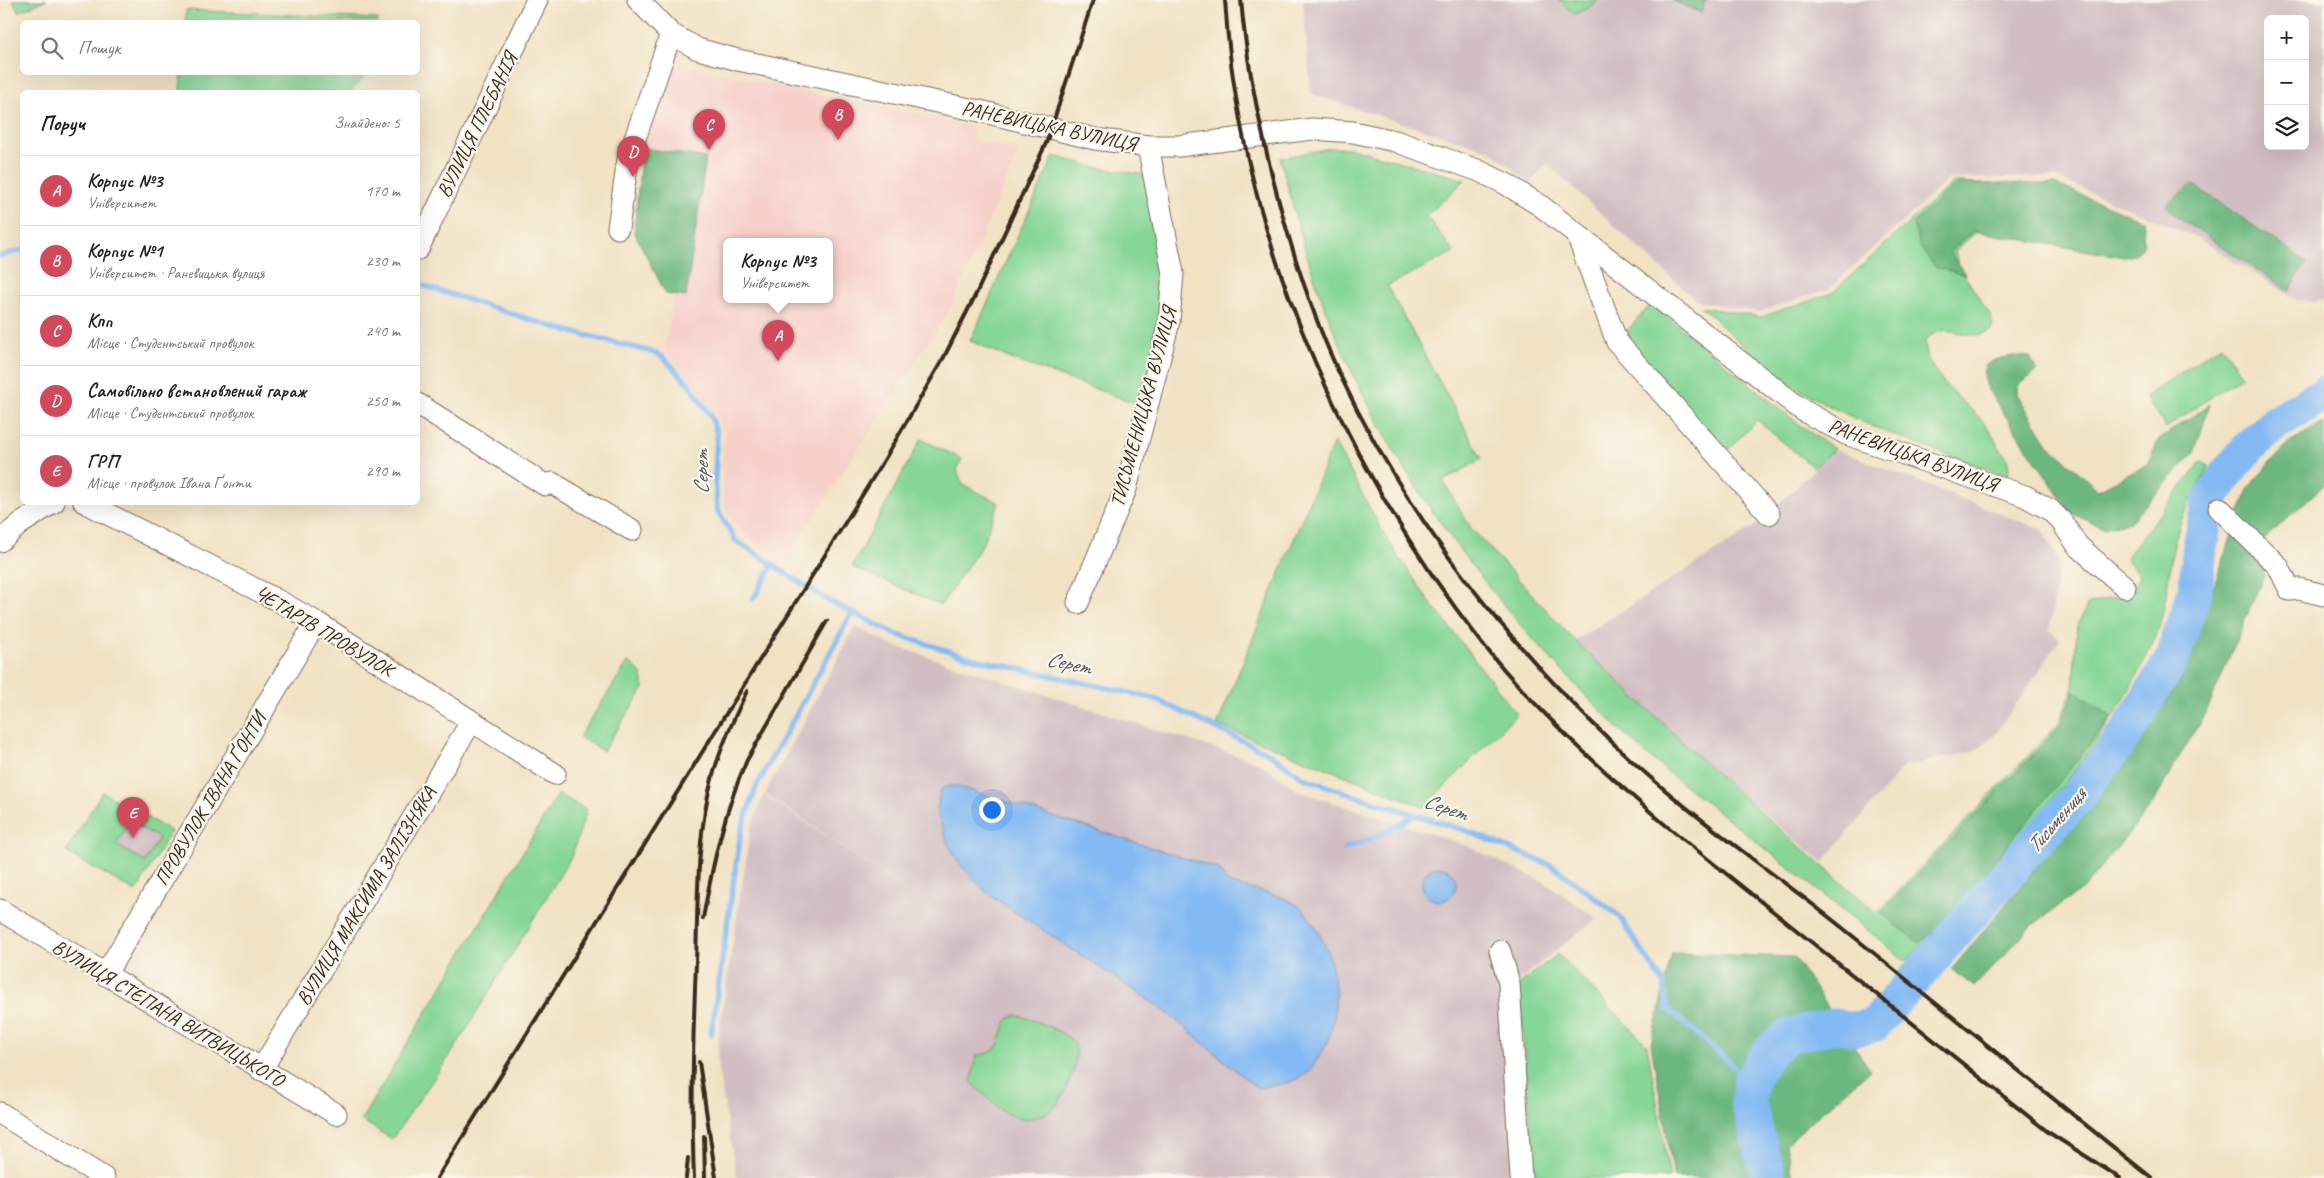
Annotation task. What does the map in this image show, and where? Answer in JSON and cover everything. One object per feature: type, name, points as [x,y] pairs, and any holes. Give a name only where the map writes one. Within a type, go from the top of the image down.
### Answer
[{"type":"street","name":"ВУЛИЦЯ ПЛЕБАНІЯ","points":[[420,245],[537,0]]},
{"type":"street","name":"РАНЕВИЦЬКА ВУЛИЦЯ","points":[[638,0],[671,34],[698,49],[738,60],[984,112],[1095,139],[1148,146],[1179,146],[1312,129],[1364,134],[1395,141],[1477,170],[1506,184],[1541,206],[1802,410],[1846,434],[2025,496],[2040,503],[2061,521],[2078,546],[2125,587]]},
{"type":"street","points":[[618,228],[628,159],[671,34]]},
{"type":"street","name":"ТИСЬМЕНИЦЬКА ВУЛИЦЯ","points":[[1078,603],[1126,489],[1169,322],[1173,273],[1148,146]]},
{"type":"street","points":[[1577,235],[1617,342],[1769,514]]},
{"type":"street","points":[[420,405],[544,485],[552,482],[632,530]]},
{"type":"street","points":[[0,541],[20,524],[49,505]]},
{"type":"street","name":"ЧЕТАРІВ ПРОВУЛОК","points":[[90,505],[275,599],[316,622],[470,722],[556,774]]},
{"type":"street","points":[[2220,508],[2278,566],[2290,590],[2300,589],[2324,595]]},
{"type":"street","name":"ПРОВУЛОК ІВАНА ҐОНТИ","points":[[105,974],[316,622]]},
{"type":"street","name":"ВУЛИЦЯ МАКСИМА ЗАЛІЗНЯКА","points":[[261,1070],[470,722]]},
{"type":"street","name":"ВУЛИЦЯ СТЕПАНА ВИТВИЦЬКОГО","points":[[0,910],[336,1114]]},
{"type":"street","points":[[1500,951],[1509,983],[1521,1178]]},
{"type":"street","points":[[0,1113],[104,1178]]},
{"type":"shaded area","points":[[1303,0],[2324,0],[2324,300],[2298,301],[2198,238],[2055,177],[1949,179],[1829,289],[1759,312],[1697,301],[1547,164],[1530,183],[1491,151],[1311,94]]},
{"type":"shaded area","points":[[681,65],[974,127],[971,140],[1019,150],[951,308],[785,560],[746,535],[731,519],[724,504],[722,473],[724,434],[715,414],[692,382],[664,351],[674,296],[666,294],[634,232],[640,168],[644,148],[672,70]]},
{"type":"shaded area","points":[[1835,449],[2042,530],[2060,562],[2049,630],[2060,640],[1994,736],[1972,752],[1904,766],[1823,862],[1721,778],[1575,641],[1760,523]]},
{"type":"shaded area","points":[[855,627],[894,646],[1260,763],[1298,791],[1465,845],[1543,882],[1597,918],[1504,992],[1516,1162],[1509,1178],[737,1178],[717,1063],[720,1025],[751,827],[764,795],[937,910],[765,794]]},
{"type":"shaded area","points":[[130,821],[159,838],[145,862],[115,845]]},
{"type":"green space","points":[[13,0],[46,0],[18,12]]},
{"type":"green space","points":[[1559,0],[1598,0],[1588,8],[1574,14]]},
{"type":"green space","points":[[1672,0],[1706,0],[1701,13]]},
{"type":"green space","points":[[186,10],[378,19],[378,20],[185,20]]},
{"type":"green space","points":[[181,75],[365,75],[352,90],[180,90]]},
{"type":"green space","points":[[644,148],[706,158],[686,297],[666,294],[634,232],[640,168]]},
{"type":"green space","points":[[1330,148],[1351,148],[1465,180],[1426,216],[1454,252],[1387,286],[1482,459],[1443,481],[1471,528],[1575,641],[1721,778],[1877,913],[2058,725],[2073,689],[2077,626],[2088,604],[2132,592],[2139,576],[2126,557],[2201,462],[2209,466],[2179,527],[2172,555],[2160,625],[2133,683],[2106,727],[2044,809],[1906,961],[1632,741],[1587,697],[1502,604],[1427,503],[1394,450],[1364,395],[1337,338],[1312,272],[1292,204],[1280,158]]},
{"type":"green space","points":[[1054,156],[1094,167],[1147,175],[1169,271],[1164,322],[1140,405],[1009,358],[970,341]]},
{"type":"green space","points":[[1953,182],[2002,186],[1984,226],[1955,250],[1958,266],[1991,316],[1993,325],[1990,331],[1980,334],[1972,335],[1941,331],[1934,334],[1925,341],[1927,354],[1938,376],[1946,386],[1975,413],[1989,430],[2007,460],[2009,467],[2008,476],[1900,438],[1822,402],[1772,370],[1701,307],[1761,317],[1832,293]]},
{"type":"green space","points":[[2000,183],[2055,184],[2144,221],[2143,247],[2134,255],[2124,257],[1973,231],[1949,252],[1966,275],[1935,267],[1920,247],[1913,224],[1954,185]]},
{"type":"green space","points":[[2192,184],[2307,262],[2289,291],[2176,216],[2166,205]]},
{"type":"green space","points":[[1651,304],[1801,426],[1834,449],[1814,468],[1757,420],[1726,452],[1633,346],[1627,331]]},
{"type":"green space","points":[[2221,345],[2242,376],[2166,428],[2145,397]]},
{"type":"green space","points":[[2013,356],[2030,357],[2037,371],[2021,383],[2017,389],[2017,394],[2048,444],[2098,490],[2147,465],[2159,439],[2210,404],[2194,453],[2130,522],[2103,528],[2071,513],[1986,387],[1983,372],[1988,363]]},
{"type":"green space","points":[[2324,422],[2324,485],[2260,543],[2264,575],[2208,708],[2151,806],[2085,887],[2031,926],[1974,987],[1952,969],[2129,755],[2180,682],[2249,487],[2288,443]]},
{"type":"green space","points":[[921,439],[962,459],[957,469],[962,484],[999,503],[982,545],[941,605],[852,567]]},
{"type":"green space","points":[[1334,442],[1386,538],[1429,601],[1517,714],[1424,807],[1217,725]]},
{"type":"green space","points":[[628,662],[640,672],[644,688],[603,751],[579,737]]},
{"type":"green space","points":[[2075,691],[2112,717],[1946,921],[1919,943],[1881,913],[2060,727]]},
{"type":"green space","points":[[102,792],[171,831],[136,892],[66,852]],"holes":[[[130,821],[159,838],[145,862],[116,845]]]},
{"type":"green space","points":[[558,794],[587,810],[571,857],[455,1048],[392,1139],[361,1120]]},
{"type":"green space","points":[[1672,953],[1794,957],[1870,1070],[1786,1144],[1793,1178],[1674,1178],[1651,1044]]},
{"type":"green space","points":[[1558,954],[1647,1045],[1670,1178],[1534,1178],[1519,984]]},
{"type":"green space","points":[[1015,1015],[1038,1022],[1063,1034],[1074,1043],[1076,1049],[1076,1057],[1068,1086],[1059,1102],[1048,1113],[1033,1118],[1023,1119],[1006,1113],[971,1082],[977,1055],[988,1053],[994,1049],[998,1044],[1005,1024]]},
{"type":"water","points":[[947,786],[956,786],[1219,869],[1227,883],[1274,895],[1299,906],[1319,933],[1327,950],[1335,988],[1332,1026],[1326,1044],[1312,1068],[1290,1082],[1257,1088],[1164,1010],[988,894],[959,863],[948,844],[937,813],[940,791]]},
{"type":"water","points":[[1439,867],[1446,868],[1451,872],[1455,877],[1455,891],[1451,896],[1446,900],[1439,901],[1432,900],[1427,896],[1423,891],[1422,884],[1423,877],[1427,872],[1432,868]]},
{"type":"waterway","name":"Серет","points":[[0,256],[20,251]]},
{"type":"waterway","name":"Серет","points":[[420,285],[557,328],[656,353],[664,358],[689,384],[711,416],[717,435],[715,478],[717,509],[736,541],[826,599],[895,634],[975,659],[1153,698],[1270,754],[1304,778],[1464,830],[1553,866],[1619,916],[1664,984],[1667,1008],[1751,1081]]},
{"type":"waterway","name":"Тисьмениця","points":[[1769,1178],[1748,1102],[1751,1081],[1761,1063],[1774,1046],[1790,1035],[1835,1026],[1856,1029],[1874,1025],[2027,851],[2074,801],[2125,735],[2171,661],[2195,591],[2200,546],[2209,501],[2228,472],[2249,447],[2275,423],[2324,394]]},
{"type":"waterway","points":[[753,599],[773,565]]},
{"type":"waterway","points":[[711,1034],[741,831],[756,787],[852,613]]},
{"type":"waterway","points":[[1344,848],[1378,836],[1415,815]]},
{"type":"railway","points":[[437,1178],[886,457],[944,357],[977,292],[1047,141],[1093,0]]},
{"type":"railway","points":[[1225,0],[1234,86],[1251,172],[1275,257],[1306,340],[1342,421],[1384,499],[1431,573],[1482,643],[1502,668],[1546,715],[1663,823],[2048,1132],[2120,1178]]},
{"type":"railway","points":[[1241,0],[1249,66],[1267,154],[1293,251],[1328,349],[1365,425],[1394,476],[1460,572],[1534,662],[1642,770],[1698,817],[1844,929],[2152,1178]]},
{"type":"railway","points":[[703,918],[720,838],[739,779],[747,760],[827,621]]},
{"type":"railway","points":[[694,1178],[693,1043],[698,892],[703,821],[716,764],[747,691]]},
{"type":"railway","points":[[699,1062],[716,1178]]},
{"type":"railway","points":[[704,1136],[705,1178]]},
{"type":"railway","points":[[686,1178],[688,1158]]},
{"type":"place","name":"Корпус №1","points":[[838,140]]},
{"type":"place","name":"Кпп","points":[[709,150]]},
{"type":"place","name":"Самовільно встановлений гараж","points":[[633,177]]},
{"type":"place","name":"Корпус №3","points":[[778,361]]},
{"type":"place","name":"ГРП","points":[[133,838]]}]
